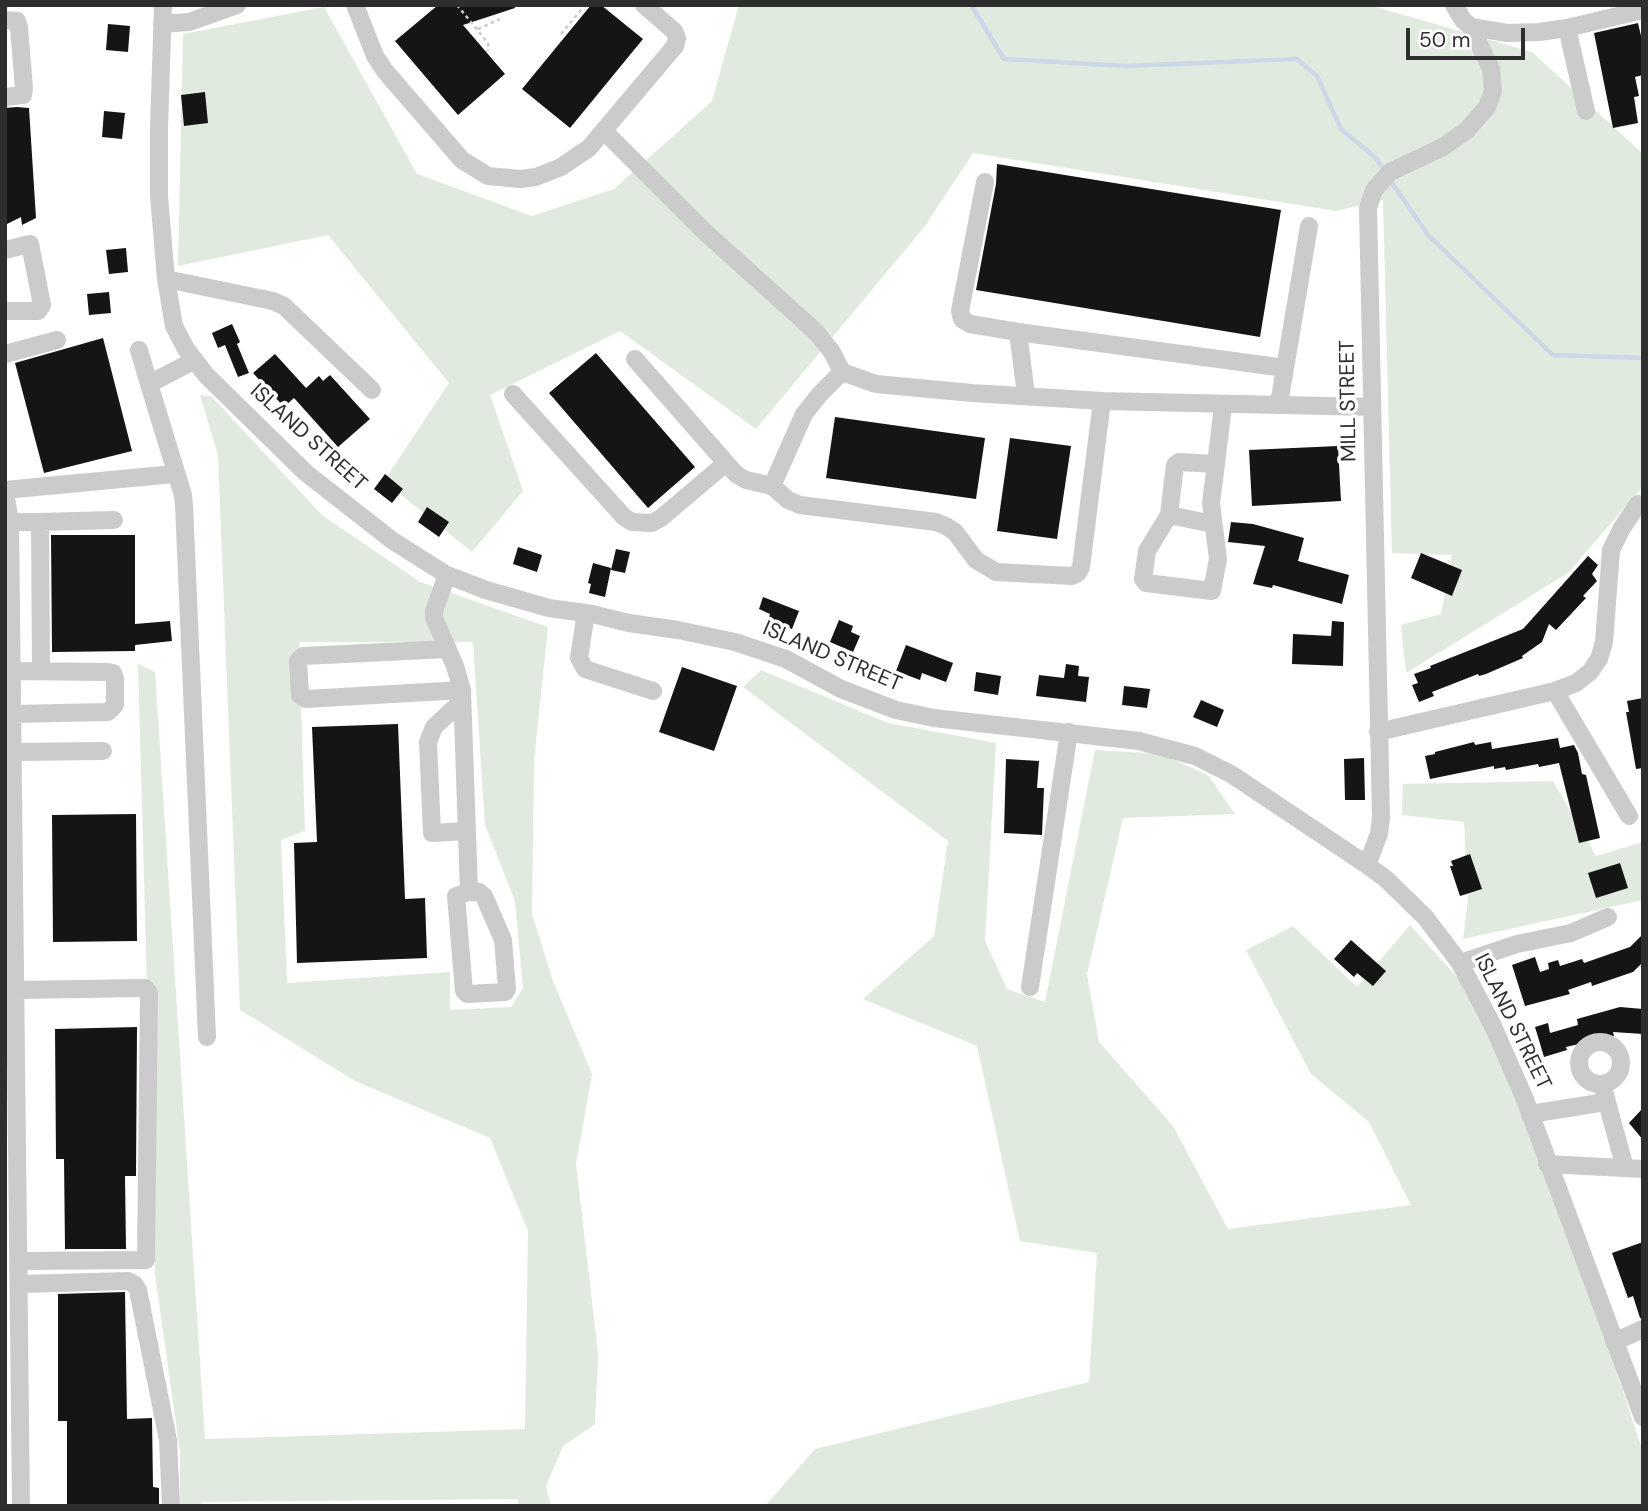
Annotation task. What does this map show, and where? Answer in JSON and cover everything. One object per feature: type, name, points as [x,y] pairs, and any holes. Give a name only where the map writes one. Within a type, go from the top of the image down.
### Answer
[{"type":"street","name":"ISLAND STREET","points":[[163,5],[159,182],[166,279],[174,326],[206,375],[306,473],[393,541],[447,575],[486,590],[549,608],[735,642],[786,659],[841,689],[896,710],[974,723],[1139,741],[1195,756],[1231,774],[1367,865],[1425,917],[1460,963],[1493,1026],[1530,1114],[1643,1418]]},
{"type":"street","points":[[162,24],[189,22],[237,5]]},
{"type":"street","points":[[355,5],[375,56],[385,71],[462,160],[481,173],[504,178],[536,177],[575,159],[589,148],[675,46],[677,38],[674,31],[644,5]]},
{"type":"street","name":"MILL STREET","points":[[1367,865],[1379,834],[1381,818],[1368,208],[1374,190],[1386,176],[1443,147],[1467,130],[1487,107],[1493,91],[1491,69],[1471,27],[1454,5]]},
{"type":"street","points":[[1471,27],[1507,33],[1567,28],[1643,10]]},
{"type":"street","points":[[5,20],[17,21],[19,27],[24,89],[23,95],[5,97]]},
{"type":"street","points":[[1567,28],[1586,111]]},
{"type":"street","points":[[604,131],[705,232],[816,332],[832,352],[842,372],[876,384],[972,393],[1102,401],[1372,407]]},
{"type":"street","points":[[985,182],[960,311],[962,319],[970,324],[1285,368]]},
{"type":"street","points":[[1279,404],[1309,226]]},
{"type":"street","points":[[5,250],[30,244],[42,305],[38,311],[5,311]]},
{"type":"street","points":[[166,279],[273,301],[284,306],[372,390]]},
{"type":"street","points":[[1018,332],[1026,395]]},
{"type":"street","points":[[5,354],[57,340]]},
{"type":"street","points":[[139,350],[184,505],[207,1037]]},
{"type":"street","points":[[635,359],[737,475],[772,486],[788,500],[800,505],[936,522],[956,532],[976,560],[996,572],[1072,576],[1078,573],[1081,567],[1102,401]]},
{"type":"street","points":[[149,384],[195,360]]},
{"type":"street","points":[[772,486],[804,414],[842,372]]},
{"type":"street","points":[[513,394],[632,523],[652,523],[662,518],[726,463]]},
{"type":"street","points":[[1216,464],[1176,463],[1169,515],[1147,551],[1143,579],[1146,583],[1212,591],[1218,559],[1211,503],[1216,464],[1223,405]]},
{"type":"street","points":[[21,1506],[13,1415],[12,1327],[20,1283],[20,1261],[12,1227],[11,1038],[16,990],[10,954],[13,752],[10,722],[11,586],[5,491],[174,474]]},
{"type":"street","points":[[1378,732],[1555,691],[1576,683],[1590,672],[1599,659],[1604,642],[1611,550],[1638,504]]},
{"type":"street","points":[[1169,515],[1213,524]]},
{"type":"street","points":[[8,534],[40,522],[114,520]]},
{"type":"street","points":[[40,522],[41,671]]},
{"type":"street","points":[[447,575],[434,618],[460,679],[469,892]]},
{"type":"street","points":[[11,586],[40,586]]},
{"type":"street","points":[[11,612],[40,613]]},
{"type":"street","points":[[586,613],[579,658],[585,669],[653,691]]},
{"type":"street","points":[[447,649],[303,656],[298,661],[300,695],[306,699],[462,695]]},
{"type":"street","points":[[10,722],[108,712],[116,705],[116,678],[113,673],[12,671]]},
{"type":"street","points":[[1555,691],[1629,816]]},
{"type":"street","points":[[462,695],[430,731],[428,742],[432,833],[466,831]]},
{"type":"street","points":[[1030,987],[1069,732]]},
{"type":"street","points":[[13,752],[103,751]]},
{"type":"street","points":[[469,892],[482,893],[503,940],[507,989],[505,992],[467,994],[464,991],[456,896],[469,892]]},
{"type":"street","points":[[1460,963],[1517,944],[1579,931],[1608,917]]},
{"type":"street","points":[[16,990],[145,988],[149,993],[146,1260],[20,1261]]},
{"type":"street","points":[[1530,1114],[1604,1093],[1634,1168],[1547,1164]]},
{"type":"street","points":[[20,1283],[128,1281],[134,1284],[138,1290],[167,1430],[171,1506]]},
{"type":"street","points":[[1614,1342],[1643,1329]]},
{"type":"path","points":[[457,5],[488,43],[488,51]]},
{"type":"path","points":[[561,34],[584,5]]},
{"type":"path","points":[[477,30],[500,19]]},
{"type":"shaded area","points":[[739,5],[1369,5],[1532,52],[1643,154],[1643,486],[1568,573],[1406,673],[1401,625],[1441,614],[1452,555],[1392,553],[1383,200],[1336,211],[973,153],[925,226],[756,429],[620,331],[490,395],[523,491],[472,552],[384,481],[449,383],[328,235],[178,266],[183,34],[324,7],[417,174],[532,216],[614,189],[712,101]]},
{"type":"shaded area","points":[[200,395],[211,396],[322,515],[420,582],[548,627],[534,761],[532,914],[553,981],[592,1074],[576,1164],[598,1353],[595,1424],[563,1446],[546,1486],[551,1506],[518,1506],[518,1499],[202,1502],[202,1506],[180,1506],[180,1452],[155,1274],[138,664],[155,672],[205,1439],[525,1429],[528,1231],[490,1138],[355,1081],[240,1010],[218,455]],"holes":[[[299,642],[473,642],[485,825],[515,901],[523,988],[511,1007],[450,1010],[450,972],[287,983],[281,840],[305,831]]]},
{"type":"shaded area","points":[[761,670],[888,723],[996,743],[985,941],[1007,989],[1045,1002],[1095,750],[1161,754],[1208,775],[1235,814],[1123,818],[1087,974],[1099,1042],[1173,1126],[1228,1229],[1411,1205],[1369,1122],[1311,1074],[1246,950],[1293,926],[1357,987],[1410,925],[1502,1027],[1643,1452],[1643,1506],[765,1506],[815,1449],[1089,1382],[1097,1253],[1020,1241],[977,1046],[863,999],[934,936],[948,841],[743,687]]},
{"type":"shaded area","points":[[1553,781],[1596,856],[1643,842],[1643,900],[1463,939],[1468,899],[1464,822],[1402,815],[1403,784]]},
{"type":"building","points":[[438,5],[514,5],[515,8],[463,25],[505,74],[458,115],[395,41]]},
{"type":"building","points":[[591,5],[601,5],[643,39],[570,128],[522,89]]},
{"type":"building","points":[[1638,23],[1643,37],[1643,75],[1635,77],[1639,96],[1634,97],[1638,123],[1613,128],[1594,33]]},
{"type":"building","points":[[108,24],[130,26],[128,52],[106,50]]},
{"type":"building","points":[[205,92],[208,123],[184,126],[181,95]]},
{"type":"building","points":[[5,108],[29,108],[36,218],[22,225],[21,217],[5,225]]},
{"type":"building","points":[[104,111],[125,113],[122,139],[102,137]]},
{"type":"building","points":[[997,164],[1281,210],[1260,337],[976,290],[996,184]]},
{"type":"building","points":[[126,248],[128,272],[109,274],[106,250]]},
{"type":"building","points":[[109,292],[111,313],[89,315],[87,294]]},
{"type":"building","points":[[232,324],[249,373],[238,377],[225,345],[218,348],[212,333]]},
{"type":"building","points":[[103,338],[132,451],[44,473],[15,363]]},
{"type":"building","points":[[596,353],[695,467],[648,508],[549,393]]},
{"type":"building","points":[[275,354],[306,388],[319,376],[323,381],[330,375],[370,419],[338,447],[294,398],[284,407],[253,373]]},
{"type":"building","points":[[835,417],[985,438],[976,499],[826,478]]},
{"type":"building","points":[[1010,438],[1071,446],[1057,539],[997,531]]},
{"type":"building","points":[[1338,446],[1341,501],[1252,506],[1249,450]]},
{"type":"building","points":[[385,474],[403,489],[392,503],[374,489]]},
{"type":"building","points":[[427,507],[449,522],[439,537],[418,522]]},
{"type":"building","points":[[1231,522],[1253,524],[1304,538],[1298,561],[1349,575],[1342,604],[1273,585],[1272,588],[1253,584],[1265,546],[1228,542]]},
{"type":"building","points":[[51,535],[135,535],[135,624],[170,621],[172,641],[135,645],[135,651],[52,652]]},
{"type":"building","points":[[518,547],[542,555],[537,572],[513,564]]},
{"type":"building","points":[[616,549],[630,552],[625,573],[611,570]]},
{"type":"building","points":[[1421,553],[1462,570],[1452,596],[1411,578]]},
{"type":"building","points":[[1588,556],[1598,565],[1592,574],[1597,581],[1583,596],[1586,598],[1556,630],[1549,624],[1542,642],[1522,656],[1523,658],[1432,692],[1434,696],[1419,702],[1412,685],[1418,683],[1414,674],[1523,629]]},
{"type":"building","points":[[593,563],[611,568],[605,597],[589,593],[591,584],[588,583]]},
{"type":"building","points":[[763,597],[799,611],[792,629],[768,620],[770,614],[759,609]]},
{"type":"building","points":[[839,620],[853,626],[851,632],[860,636],[853,652],[830,642]]},
{"type":"building","points":[[1332,621],[1344,622],[1343,666],[1292,664],[1293,634],[1331,636]]},
{"type":"building","points":[[906,645],[953,663],[946,682],[922,673],[920,680],[896,671]]},
{"type":"building","points":[[1066,664],[1079,666],[1078,676],[1089,677],[1086,702],[1036,696],[1039,675],[1064,678]]},
{"type":"building","points":[[682,667],[737,686],[714,751],[659,732]]},
{"type":"building","points":[[976,672],[1001,676],[998,695],[974,691]]},
{"type":"building","points":[[1124,686],[1150,689],[1147,708],[1122,705]]},
{"type":"building","points":[[1643,698],[1643,768],[1636,769],[1626,712],[1629,712],[1627,701]]},
{"type":"building","points":[[1201,700],[1224,710],[1217,727],[1193,717]]},
{"type":"building","points":[[398,724],[405,899],[425,898],[427,958],[297,963],[294,843],[317,842],[312,727]]},
{"type":"building","points":[[1558,738],[1560,748],[1574,745],[1578,753],[1582,774],[1586,775],[1600,838],[1579,843],[1559,763],[1506,770],[1505,767],[1494,769],[1494,766],[1430,779],[1425,756],[1435,752],[1474,742],[1475,745],[1491,742],[1492,749]]},
{"type":"building","points":[[1364,758],[1365,800],[1345,800],[1344,759]]},
{"type":"building","points":[[1006,759],[1039,761],[1037,788],[1044,788],[1042,835],[1004,833]]},
{"type":"building","points":[[136,814],[137,941],[53,942],[52,815]]},
{"type":"building","points":[[1470,854],[1482,889],[1460,896],[1450,866],[1453,866],[1451,861]]},
{"type":"building","points":[[1620,863],[1628,888],[1596,898],[1588,873]]},
{"type":"building","points":[[1643,934],[1643,962],[1633,972],[1592,986],[1591,982],[1568,990],[1570,994],[1525,1006],[1512,965],[1535,957],[1540,972],[1549,969],[1548,963],[1558,960],[1560,966],[1582,959],[1584,963],[1630,947]]},
{"type":"building","points":[[1351,940],[1386,971],[1373,986],[1357,973],[1354,977],[1334,959]]},
{"type":"building","points":[[1620,1007],[1643,1009],[1643,1034],[1613,1032],[1614,1036],[1566,1047],[1567,1050],[1544,1057],[1535,1027],[1548,1023],[1550,1033],[1578,1025],[1577,1019]]},
{"type":"building","points":[[137,1027],[136,1176],[125,1176],[126,1249],[65,1249],[64,1159],[56,1159],[55,1029]]},
{"type":"building","points":[[1643,1108],[1643,1140],[1629,1123]]},
{"type":"building","points":[[1643,1242],[1643,1318],[1640,1318],[1633,1296],[1628,1298],[1612,1253]]},
{"type":"building","points":[[125,1292],[127,1419],[152,1418],[153,1487],[159,1488],[159,1506],[67,1506],[67,1421],[58,1421],[58,1294]]},
{"type":"waterway","points":[[971,5],[1004,59],[1127,66],[1297,59],[1317,76],[1341,129],[1376,158],[1385,172]]},
{"type":"waterway","points":[[1390,180],[1428,235],[1553,355],[1643,358]]}]
